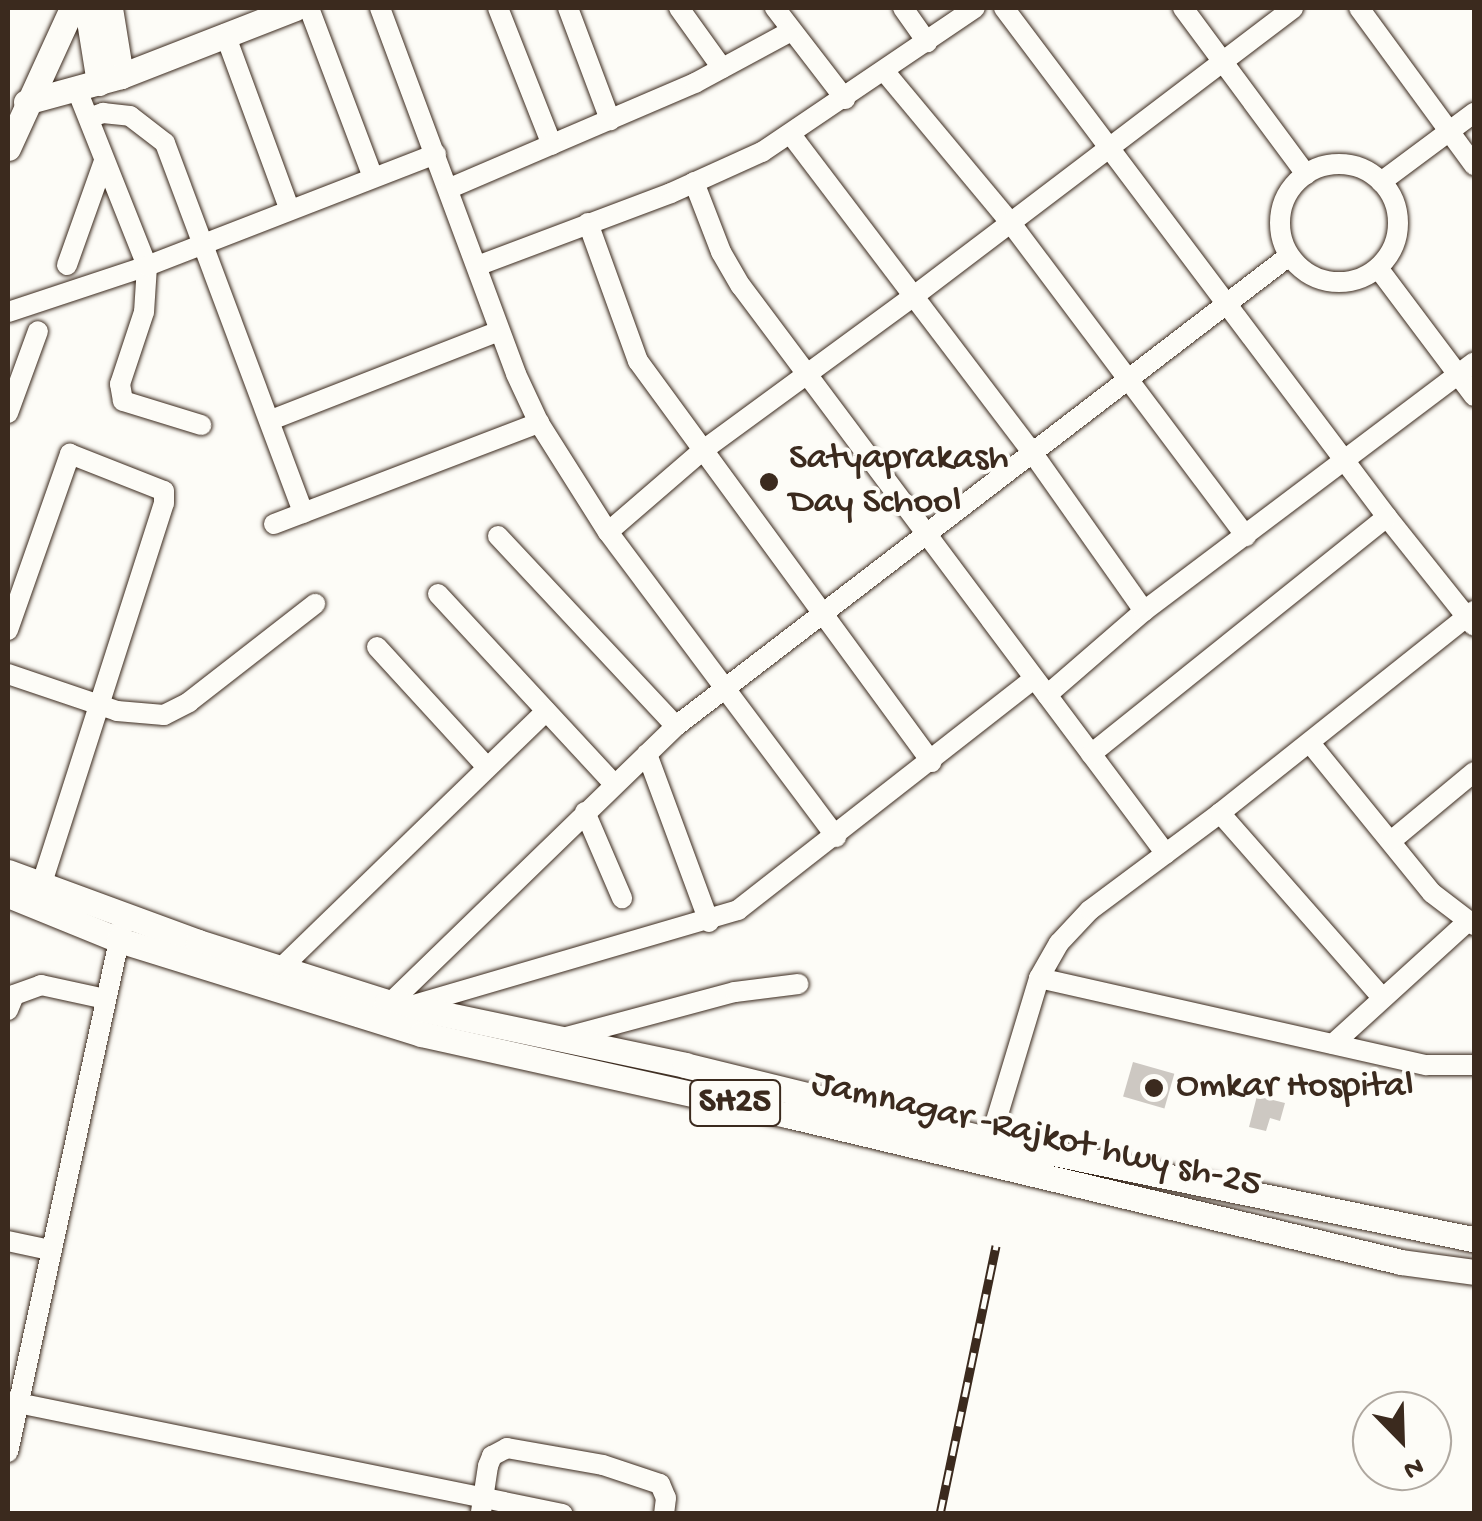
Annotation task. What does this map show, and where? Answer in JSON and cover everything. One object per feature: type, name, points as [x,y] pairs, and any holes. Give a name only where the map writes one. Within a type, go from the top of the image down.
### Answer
[{"type":"main road","points":[[8,148],[72,8]]},
{"type":"main road","points":[[87,8],[99,83]]},
{"type":"main road","points":[[99,83],[110,8]]},
{"type":"main road","points":[[26,102],[99,83],[295,8]]},
{"type":"main road","name":"SH25","points":[[8,872],[41,884],[122,928],[281,968],[391,1010],[561,1038],[987,1150],[1474,1239]]},
{"type":"main road","name":"Jamnagar -Rajkot hwy sh-25","points":[[8,895],[391,1010],[987,1150],[1401,1262],[1474,1272]]},
{"type":"street","points":[[309,8],[372,175]]},
{"type":"street","points":[[380,8],[450,188],[499,330],[539,423],[608,532],[836,837]]},
{"type":"street","points":[[498,8],[552,145]]},
{"type":"street","points":[[568,8],[610,120]]},
{"type":"street","points":[[679,8],[722,68]]},
{"type":"street","points":[[775,8],[845,100]]},
{"type":"street","points":[[903,8],[926,42]]},
{"type":"street","points":[[476,266],[694,182],[792,136],[976,8]]},
{"type":"street","points":[[987,1150],[1038,978],[1059,943],[1090,910],[1472,618],[1387,517],[1224,302],[1112,145],[1004,8]]},
{"type":"street","points":[[1183,8],[1306,174]]},
{"type":"street","points":[[608,532],[702,451],[914,296],[1293,8]]},
{"type":"street","points":[[1359,8],[1474,165]]},
{"type":"street","points":[[450,188],[610,120],[791,31]]},
{"type":"street","points":[[225,34],[290,208]]},
{"type":"street","points":[[885,72],[1010,222],[1246,536]]},
{"type":"street","points":[[99,83],[88,118],[146,266],[144,312],[120,384],[123,401],[201,425]]},
{"type":"street","points":[[88,118],[103,113],[130,116],[165,143],[271,420],[302,513]]},
{"type":"street","points":[[1382,182],[1474,113]]},
{"type":"street","points":[[792,136],[1034,455],[1144,611]]},
{"type":"street","points":[[8,312],[146,266],[372,175],[436,154]]},
{"type":"street","points":[[67,265],[104,161]]},
{"type":"street","points":[[1337,164],[1353,166],[1382,182],[1392,198],[1397,235],[1378,268],[1360,278],[1321,280],[1290,256],[1280,221],[1283,203],[1306,174],[1337,164]]},
{"type":"street","points":[[694,182],[722,252],[741,286],[1166,854]]},
{"type":"street","points":[[588,223],[617,314],[638,361],[932,762]]},
{"type":"street","points":[[391,1010],[613,783],[676,726],[924,532],[1034,455],[1224,302],[1290,256]]},
{"type":"street","points":[[1378,268],[1466,369],[1474,396]]},
{"type":"street","points":[[271,420],[499,330]]},
{"type":"street","points":[[8,414],[38,331]]},
{"type":"street","points":[[391,1010],[709,922],[738,910],[932,762],[1246,536],[1466,369]]},
{"type":"street","points":[[274,524],[539,423]]},
{"type":"street","points":[[8,630],[70,454],[164,491],[164,504],[41,884]]},
{"type":"street","points":[[1091,754],[1387,517]]},
{"type":"street","points":[[498,536],[676,726]]},
{"type":"street","points":[[438,594],[613,783]]},
{"type":"street","points":[[8,674],[140,716],[164,715],[189,702],[315,604]]},
{"type":"street","points":[[376,647],[488,767]]},
{"type":"street","points":[[281,968],[546,711]]},
{"type":"street","points":[[1310,743],[1432,894],[1471,923],[1381,996],[1332,1044]]},
{"type":"street","points":[[648,754],[709,922]]},
{"type":"street","points":[[1391,840],[1474,772]]},
{"type":"street","points":[[585,812],[622,898]]},
{"type":"street","points":[[1220,813],[1381,996]]},
{"type":"street","points":[[8,1452],[13,1402],[122,928]]},
{"type":"street","points":[[1038,978],[1426,1064],[1473,1062]]},
{"type":"street","points":[[561,1038],[735,992],[798,984]]},
{"type":"street","points":[[8,1010],[14,995],[40,985],[106,999]]},
{"type":"street","points":[[8,1241],[50,1250]]},
{"type":"street","points":[[13,1402],[482,1507],[564,1514]]},
{"type":"street","points":[[482,1507],[492,1456],[507,1448],[602,1465],[660,1484],[666,1498],[664,1514]]},
{"type":"building","points":[[1133,1062],[1174,1074],[1164,1108],[1123,1097]]},
{"type":"building","points":[[1257,1096],[1285,1103],[1280,1121],[1270,1118],[1266,1131],[1249,1127]]},
{"type":"railway","points":[[940,1514],[996,1246]]},
{"type":"place","name":"Satyaprakash Day School","points":[[769,482]]},
{"type":"place","name":"Omkar Hospital","points":[[1154,1088]]}]
